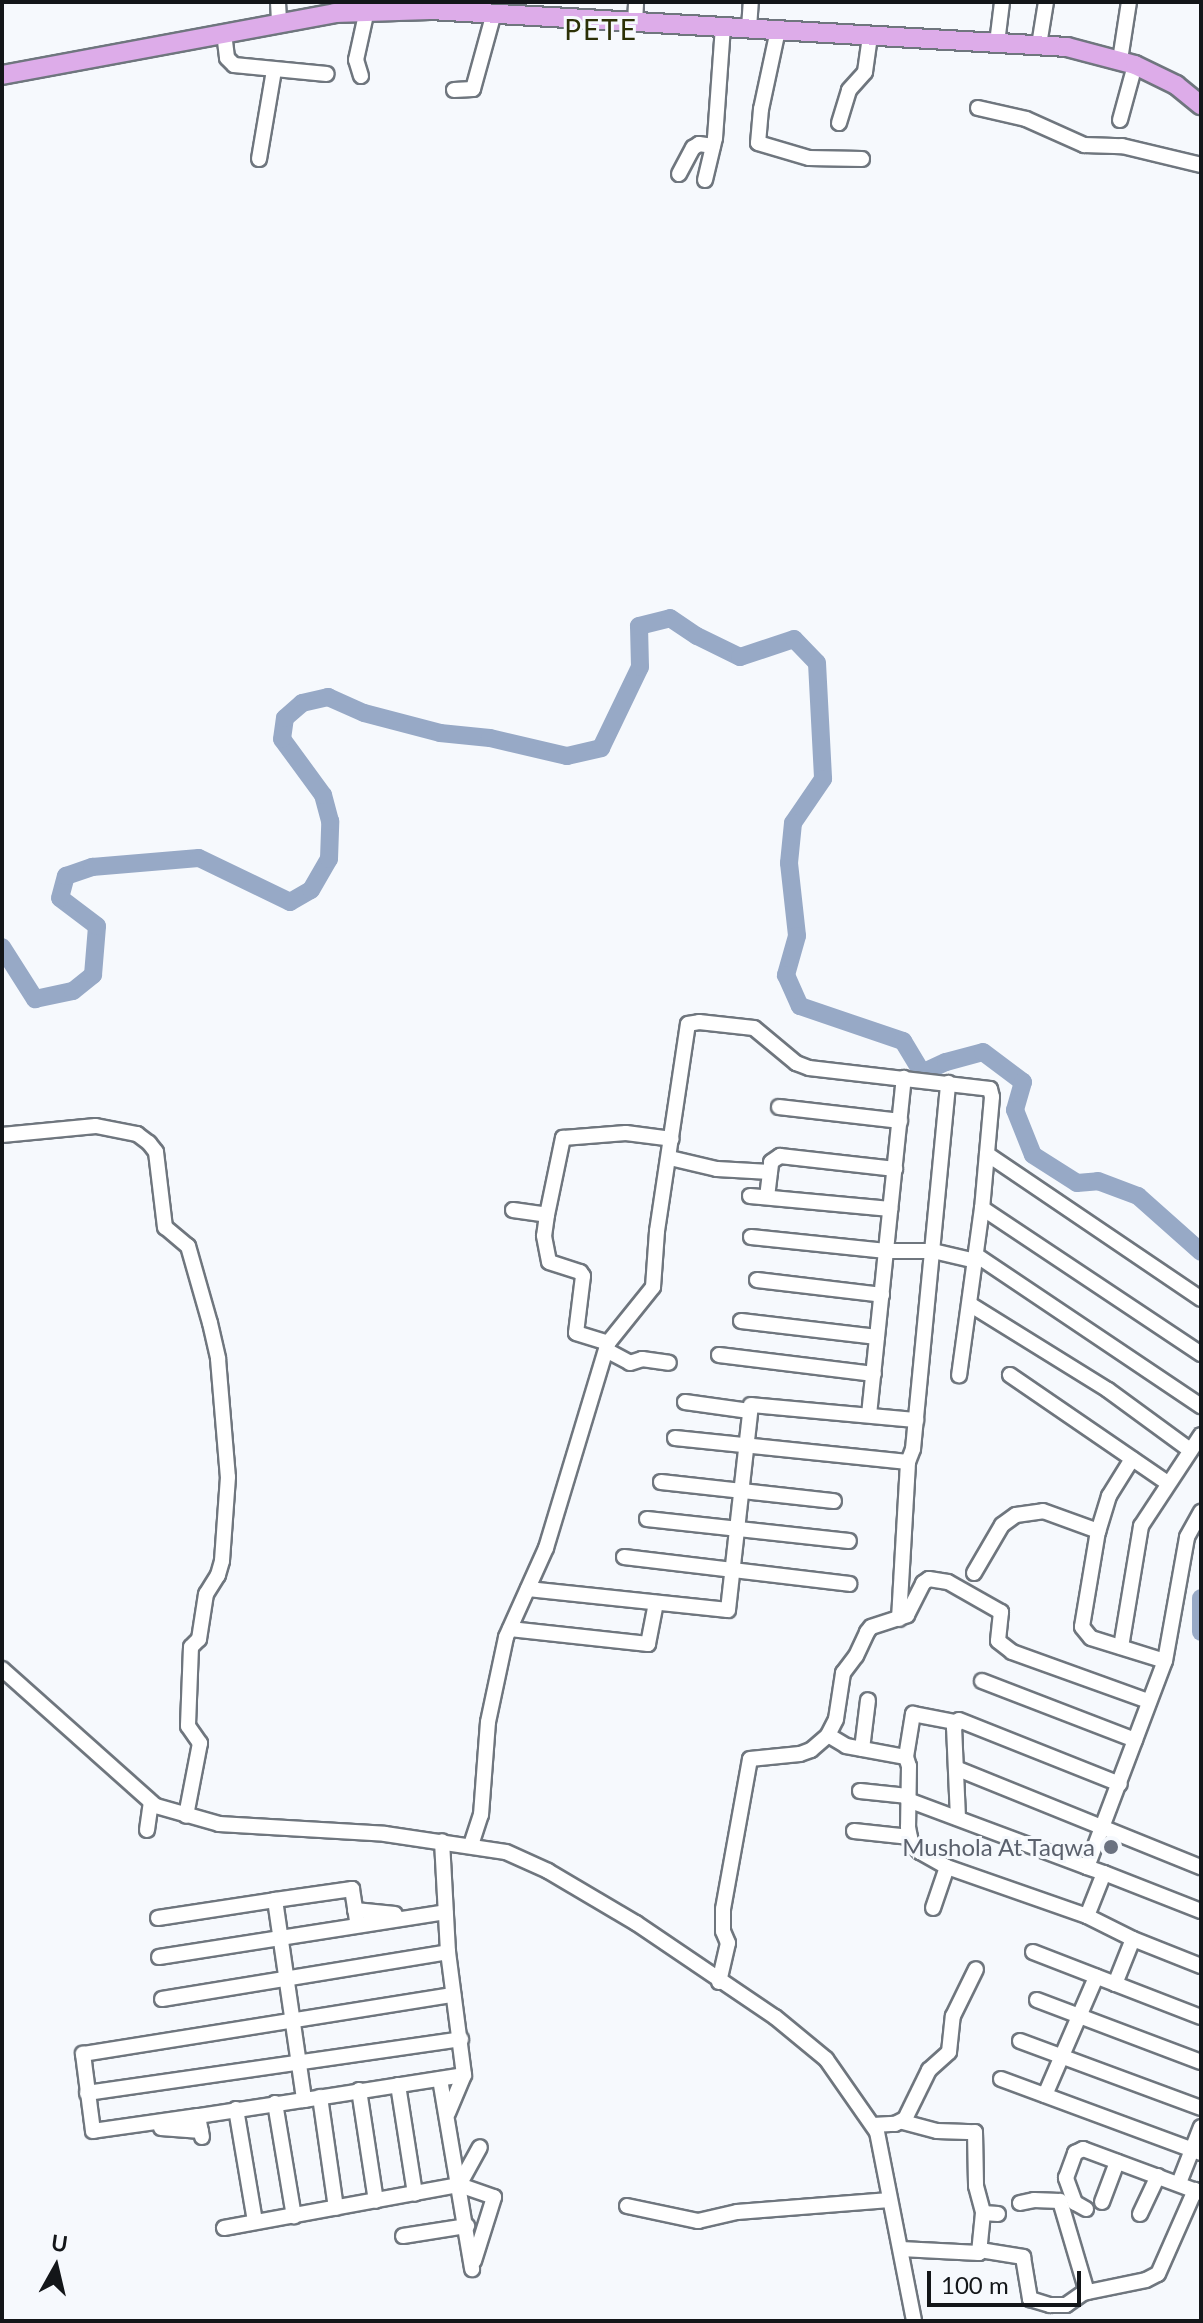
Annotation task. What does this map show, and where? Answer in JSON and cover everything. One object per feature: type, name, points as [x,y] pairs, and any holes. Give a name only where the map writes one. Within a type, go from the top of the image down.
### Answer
[{"type":"main road","points":[[2,75],[279,23],[367,10],[494,13],[536,9],[635,23],[1039,45],[1088,51],[1128,62],[1200,97]]},
{"type":"street","points":[[278,2],[279,23]]},
{"type":"street","points":[[635,23],[636,2]]},
{"type":"street","points":[[749,28],[751,2]]},
{"type":"street","points":[[997,43],[1002,2]]},
{"type":"street","points":[[1039,45],[1046,2]]},
{"type":"street","points":[[1120,120],[1128,62],[1129,2]]},
{"type":"street","points":[[361,76],[356,60],[367,10]]},
{"type":"street","points":[[454,90],[473,89],[494,13]]},
{"type":"street","points":[[705,180],[713,146],[723,27]]},
{"type":"street","points":[[778,30],[761,109],[758,143],[809,158],[862,159]]},
{"type":"street","points":[[224,33],[230,63],[327,74]]},
{"type":"street","points":[[839,123],[849,90],[865,72],[870,35]]},
{"type":"street","points":[[259,159],[274,70]]},
{"type":"street","points":[[978,108],[1026,119],[1084,145],[1122,146],[1201,165]]},
{"type":"street","points":[[679,174],[693,148],[699,144],[713,146]]},
{"type":"street","points":[[471,1845],[486,1786],[488,1722],[510,1629],[546,1548],[607,1347],[653,1287],[657,1231],[670,1158],[686,1028],[691,1022],[754,1028],[796,1063],[809,1068],[986,1087],[992,1093],[971,1305],[959,1375]]},
{"type":"street","points":[[869,1415],[904,1078]]},
{"type":"street","points":[[899,1619],[908,1462],[913,1449],[948,1083]]},
{"type":"street","points":[[779,1107],[900,1121]]},
{"type":"street","points":[[2,1135],[96,1126],[137,1134],[149,1143],[156,1152],[165,1227],[188,1246],[210,1323],[218,1359],[228,1477],[222,1561],[218,1575],[206,1594],[199,1639],[191,1647],[188,1726],[200,1743],[186,1816]]},
{"type":"street","points":[[669,1363],[642,1359],[630,1363],[607,1347],[576,1333],[583,1276],[580,1272],[549,1262],[544,1236],[563,1138],[626,1133],[672,1139]]},
{"type":"street","points":[[987,1154],[1201,1299]]},
{"type":"street","points":[[767,1197],[771,1162],[780,1156],[895,1169]]},
{"type":"street","points":[[670,1158],[717,1169],[770,1172]]},
{"type":"street","points":[[750,1196],[890,1209]]},
{"type":"street","points":[[982,1208],[1201,1354]]},
{"type":"street","points":[[513,1210],[547,1215]]},
{"type":"street","points":[[751,1237],[886,1251],[933,1251],[976,1258],[1201,1406]]},
{"type":"street","points":[[757,1280],[882,1295]]},
{"type":"street","points":[[971,1305],[1108,1390],[1190,1450]]},
{"type":"street","points":[[741,1321],[877,1337]]},
{"type":"street","points":[[719,1355],[874,1374]]},
{"type":"street","points":[[1010,1375],[1168,1483]]},
{"type":"street","points":[[685,1402],[749,1411]]},
{"type":"street","points":[[528,1589],[728,1610],[751,1405],[759,1403],[916,1420]]},
{"type":"street","points":[[1121,1647],[1141,1526],[1201,1435]]},
{"type":"street","points":[[675,1438],[908,1462]]},
{"type":"street","points":[[1132,1459],[1109,1496],[1098,1531],[1082,1627],[1091,1638],[1165,1661]]},
{"type":"street","points":[[661,1482],[834,1501]]},
{"type":"street","points":[[974,1573],[1002,1525],[1016,1515],[1043,1511],[1098,1531]]},
{"type":"street","points":[[1087,1867],[1165,1661],[1187,1537],[1201,1512]]},
{"type":"street","points":[[647,1519],[849,1541]]},
{"type":"street","points":[[624,1557],[849,1584]]},
{"type":"street","points":[[719,1982],[728,1943],[723,1931],[723,1909],[748,1765],[755,1757],[783,1757],[811,1750],[828,1735],[836,1719],[843,1673],[856,1656],[867,1632],[878,1624],[899,1619],[911,1610],[923,1583],[929,1579],[948,1582],[1001,1612],[998,1641],[1004,1648],[1148,1701]]},
{"type":"street","points":[[510,1629],[648,1644],[656,1603]]},
{"type":"street","points":[[2,1669],[51,1709],[151,1802],[186,1816],[219,1824],[442,1841],[506,1852],[548,1871],[636,1923],[775,2017],[826,2059],[873,2125],[881,2144],[914,2321]]},
{"type":"street","points":[[982,1681],[1135,1740]]},
{"type":"street","points":[[862,1749],[868,1700]]},
{"type":"street","points":[[1120,1784],[964,1721],[913,1714],[906,1757],[909,1766],[908,1798],[910,1837],[920,1852],[947,1867],[1087,1916],[1133,1939],[1201,1966]]},
{"type":"street","points":[[955,1722],[958,1818]]},
{"type":"street","points":[[828,1735],[846,1746],[906,1757]]},
{"type":"street","points":[[958,1769],[1201,1867]]},
{"type":"street","points":[[860,1791],[908,1798],[1201,1911]]},
{"type":"street","points":[[147,1830],[151,1802]]},
{"type":"street","points":[[854,1831],[910,1837]]},
{"type":"street","points":[[442,1841],[448,1952],[464,2075],[448,2113]]},
{"type":"street","points":[[933,1908],[947,1867]]},
{"type":"street","points":[[1087,1916],[1104,1873]]},
{"type":"street","points":[[158,1918],[352,1889],[358,1925]]},
{"type":"street","points":[[275,1900],[304,2100]]},
{"type":"street","points":[[355,1910],[413,1916]]},
{"type":"street","points":[[159,1957],[445,1912]]},
{"type":"street","points":[[1115,1984],[1133,1939]]},
{"type":"street","points":[[162,1999],[448,1952]]},
{"type":"street","points":[[1033,1952],[1201,2017]]},
{"type":"street","points":[[903,2122],[929,2070],[947,2056],[953,2016],[976,1969]]},
{"type":"street","points":[[1045,2095],[1096,1977]]},
{"type":"street","points":[[453,1995],[88,2051],[82,2058],[93,2131],[141,2126],[200,2128],[236,2109],[464,2075]]},
{"type":"street","points":[[1037,2000],[1201,2062]]},
{"type":"street","points":[[87,2093],[461,2039]]},
{"type":"street","points":[[1020,2041],[1201,2108]]},
{"type":"street","points":[[224,2228],[459,2185],[494,2197],[472,2269],[467,2226],[459,2185],[448,2113],[440,2079]]},
{"type":"street","points":[[1001,2079],[1197,2152]]},
{"type":"street","points":[[398,2085],[415,2194]]},
{"type":"street","points":[[359,2090],[376,2201]]},
{"type":"street","points":[[320,2097],[336,2208]]},
{"type":"street","points":[[275,2103],[294,2216]]},
{"type":"street","points":[[236,2109],[255,2221]]},
{"type":"street","points":[[873,2125],[903,2122],[937,2131],[975,2132],[976,2186],[991,2214],[980,2250],[975,2254],[901,2249]]},
{"type":"street","points":[[1179,2183],[1197,2152],[1201,2127]]},
{"type":"street","points":[[459,2185],[480,2147]]},
{"type":"street","points":[[980,2250],[1023,2257],[1027,2265],[1028,2295],[1035,2302],[1062,2306],[1087,2292],[1146,2280],[1158,2274],[1198,2192],[1083,2149],[1075,2153],[1066,2178],[1075,2203],[1086,2209]]},
{"type":"street","points":[[1102,2202],[1117,2162]]},
{"type":"street","points":[[1140,2214],[1158,2176]]},
{"type":"street","points":[[627,2206],[657,2215],[698,2221],[737,2212],[890,2200]]},
{"type":"street","points":[[1020,2203],[1060,2201],[1087,2292]]},
{"type":"street","points":[[403,2236],[467,2226]]},
{"type":"waterway","points":[[2,947],[35,999],[73,991],[93,975],[97,926],[60,898],[66,876],[92,867],[199,858],[290,902],[311,890],[329,859],[330,821],[323,795],[282,739],[285,718],[302,703],[328,697],[364,713],[440,733],[490,738],[567,756],[601,748],[640,667],[639,626],[670,618],[697,636],[740,657],[794,639],[817,663],[823,779],[793,823],[789,863],[797,936],[786,975],[800,1006],[903,1041],[922,1073],[946,1062],[983,1052],[1023,1082],[1015,1110],[1033,1155],[1077,1183],[1098,1181],[1138,1196],[1201,1252]]},
{"type":"waterway","points":[[1201,1598],[1201,1632]]},
{"type":"place","name":"Mushola At Taqwa","points":[[1111,1847]]},
{"type":"district","name":"PETE","points":[[601,29]]}]
